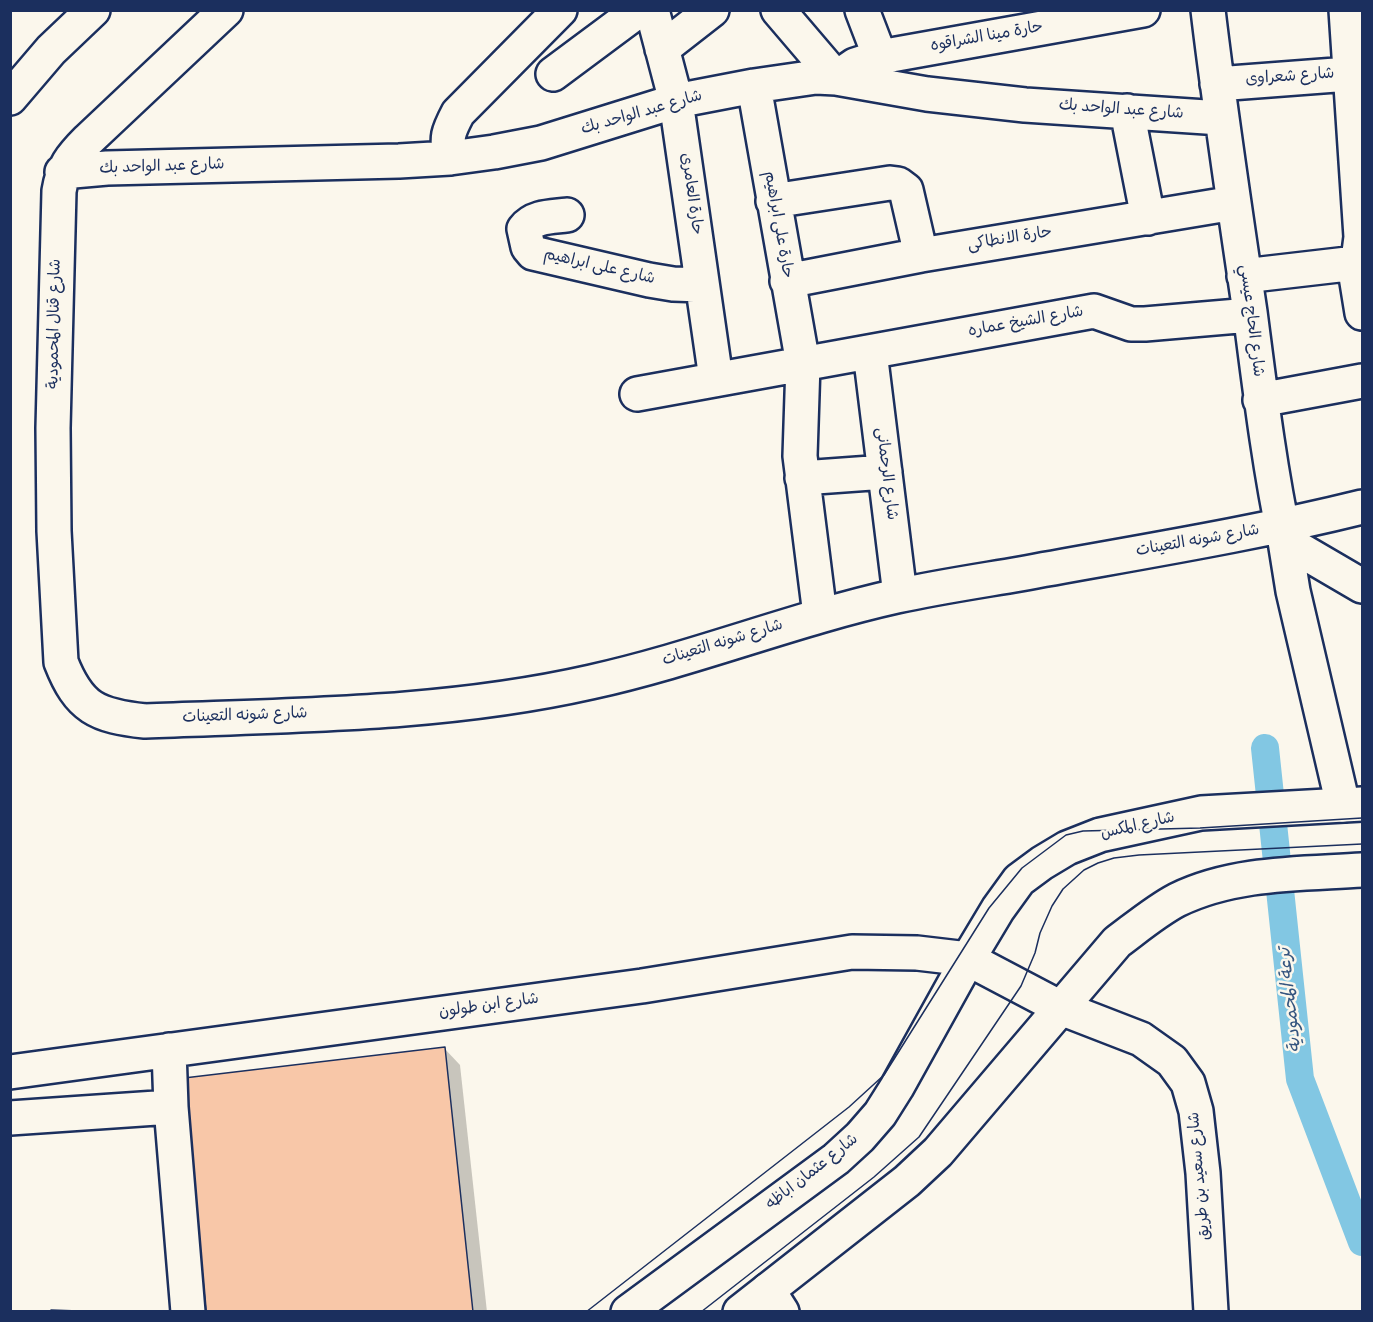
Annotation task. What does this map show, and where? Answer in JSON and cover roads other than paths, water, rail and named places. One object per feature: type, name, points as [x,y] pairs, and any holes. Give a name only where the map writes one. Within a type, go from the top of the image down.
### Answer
[{"type":"street","points":[[10,98],[51,50],[93,10]]},
{"type":"street","points":[[62,172],[73,155],[88,140],[226,10]]},
{"type":"street","points":[[450,158],[447,141],[449,130],[458,113],[560,10]]},
{"type":"street","points":[[553,74],[639,10]]},
{"type":"street","name":"حارة العامرى","points":[[652,10],[676,101],[716,380]]},
{"type":"street","points":[[662,49],[712,10]]},
{"type":"street","points":[[778,10],[836,78]]},
{"type":"street","points":[[862,10],[880,57]]},
{"type":"street","name":"حارة مينا الشراقوه","points":[[836,78],[855,65],[984,24],[1143,10]]},
{"type":"street","name":"شارع الحاج عيسي","points":[[1208,10],[1260,400],[1293,591],[1353,804]]},
{"type":"street","points":[[1346,10],[1356,73],[1360,246],[1356,276],[1362,313]]},
{"type":"street","name":"شارع شعراوى","points":[[1217,84],[1356,73]]},
{"type":"street","name":"شارع عبد الواحد بك","points":[[62,172],[107,168],[450,158],[541,144],[676,101],[816,77],[836,78],[927,94],[1026,118],[1127,111],[1221,118]]},
{"type":"street","name":"حارة على ابراهيم","points":[[754,86],[803,364]]},
{"type":"street","points":[[1127,111],[1148,218]]},
{"type":"street","name":"شارع قنال المحمودية","points":[[62,172],[59,191],[54,382],[54,531],[61,662],[69,682],[81,700]]},
{"type":"street","points":[[773,201],[890,183],[898,184],[906,190],[921,255]]},
{"type":"street","name":"حارة الانطاكى","points":[[787,281],[921,255],[1234,203]]},
{"type":"street","name":"شارع على ابراهيم","points":[[567,215],[533,220],[528,223],[524,229],[528,247],[533,253],[649,280],[702,285]]},
{"type":"street","points":[[1244,276],[1360,246]]},
{"type":"street","name":"شارع الشيخ عماره","points":[[637,394],[1094,311],[1131,324],[1250,315]]},
{"type":"street","name":"شارع الرحمانى","points":[[870,352],[900,595]]},
{"type":"street","points":[[803,364],[800,456],[820,615]]},
{"type":"street","points":[[1260,400],[1362,381]]},
{"type":"street","points":[[802,478],[885,472]]},
{"type":"street","name":"شارع شونه التعينات","points":[[81,700],[100,712],[119,718],[145,721],[400,711],[519,696],[593,682],[820,615],[900,595],[1283,534],[1362,507]]},
{"type":"street","points":[[1283,534],[1362,586]]},
{"type":"street","name":"شارع المكس","points":[[968,959],[998,909],[1019,880],[1066,848],[1100,834],[1201,813],[1353,804]]},
{"type":"street","points":[[740,1311],[775,1301],[938,1152],[1117,942],[1177,900],[1211,887],[1255,878],[1362,870]]},
{"type":"street","name":"شارع ابن طولون","points":[[10,1072],[642,986],[852,952],[917,952],[968,959],[1061,1008]]},
{"type":"street","name":"شارع عثمان اباظه","points":[[628,1311],[836,1159],[860,1137],[880,1114],[897,1087],[968,959]]},
{"type":"street","name":"شارع سعيد بن طريق","points":[[1061,1008],[1141,1039],[1172,1061],[1188,1083],[1196,1111],[1203,1173],[1211,1311]]},
{"type":"street","points":[[169,1050],[171,1107],[188,1311]]},
{"type":"street","points":[[10,1118],[171,1107]]},
{"type":"waterway","name":"ترعة المحمودية","points":[[1265,748],[1300,1079],[1362,1242]]},
{"type":"tram line","points":[[586,1312],[849,1107],[884,1075],[989,908],[1022,868],[1066,835],[1083,831],[1200,828],[1362,818]]},
{"type":"tram line","points":[[701,1312],[874,1177],[919,1137],[1021,986],[1052,906],[1063,889],[1084,870],[1114,858],[1139,855],[1362,844]]}]
